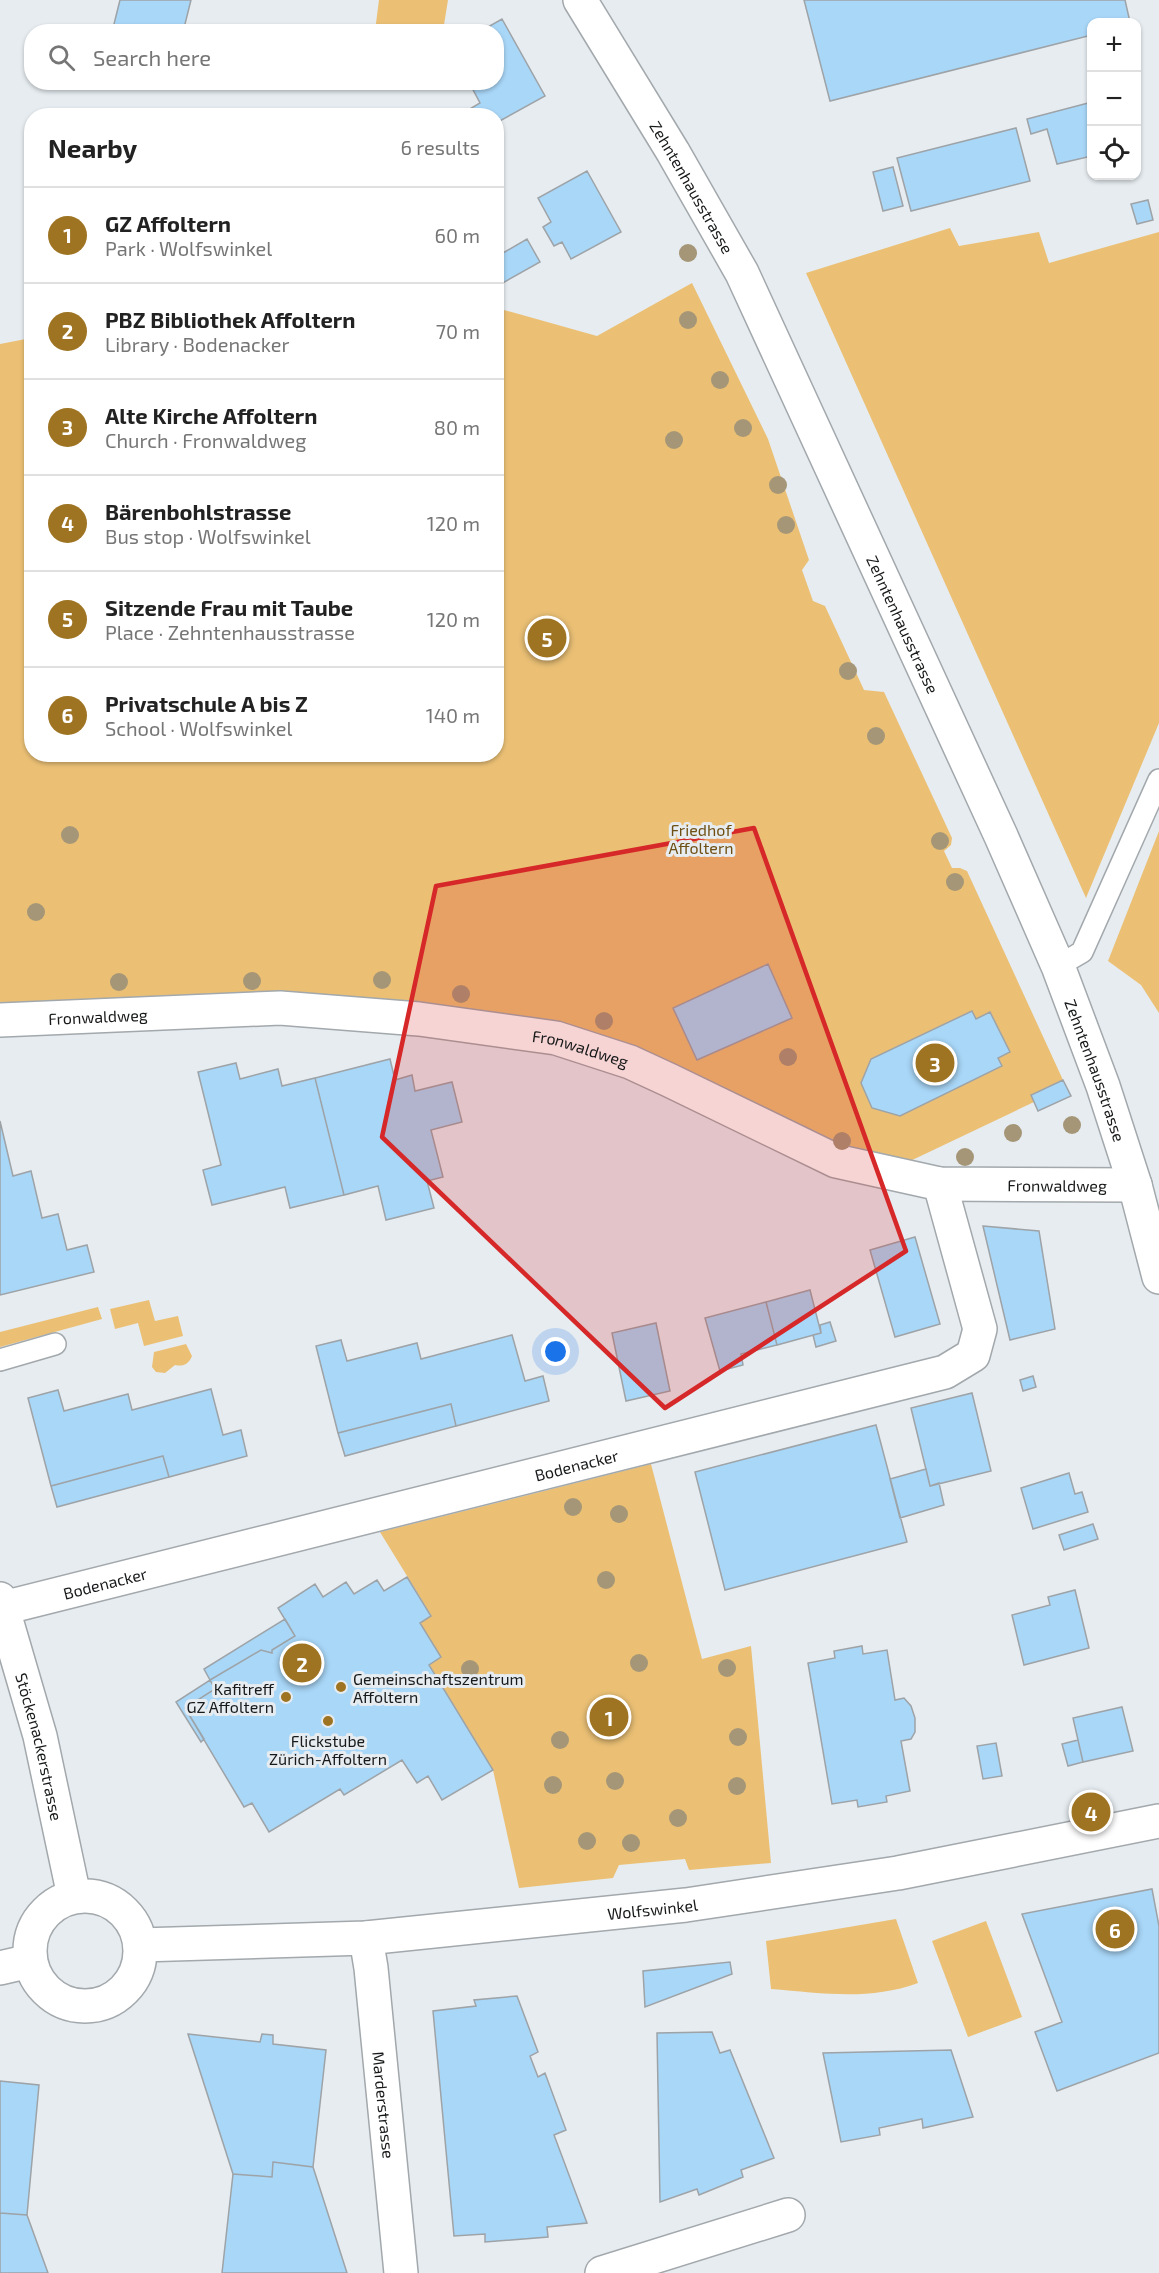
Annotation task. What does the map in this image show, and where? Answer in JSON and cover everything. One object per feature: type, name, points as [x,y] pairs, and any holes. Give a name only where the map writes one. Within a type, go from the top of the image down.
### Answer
[{"type":"street","name":"Zehntenhausstrasse","points":[[580,0],[673,152],[742,273],[967,761],[1058,966],[1103,1086],[1135,1185],[1159,1277]]},
{"type":"street","name":"Fronwaldweg","points":[[0,1020],[280,1008],[419,1019],[556,1038],[630,1062],[836,1161],[940,1184],[1135,1185]]},
{"type":"street","name":"Bodenacker","points":[[2,1603],[945,1372],[973,1355],[980,1329],[940,1184]]},
{"type":"street","name":"Stöckenackerstrasse","points":[[2,1603],[40,1736],[74,1896]]},
{"type":"street","name":"Wolfswinkel","points":[[140,1945],[366,1938],[686,1905],[898,1873],[1159,1821]]},
{"type":"street","points":[[74,1896],[93,1896],[110,1901],[125,1912],[135,1927],[140,1945],[140,1960],[135,1975],[115,1998],[100,2005],[77,2006],[55,1999],[34,1976],[15,1965],[29,1944],[34,1927],[44,1913],[58,1902],[74,1896]]},
{"type":"street","name":"Marderstrasse","points":[[366,1938],[371,1968],[401,2273]]},
{"type":"street","points":[[602,2273],[788,2215]]},
{"type":"lane","points":[[1058,966],[1082,952],[1159,780]]},
{"type":"lane","points":[[0,1360],[55,1344]]},
{"type":"highlighted area","points":[[754,828],[906,1251],[665,1408],[382,1137],[436,886]]},
{"type":"green space","points":[[379,0],[448,0],[444,24],[376,24]]},
{"type":"green space","points":[[950,228],[959,246],[1039,232],[1049,263],[1159,232],[1159,723],[1086,898],[806,273]]},
{"type":"green space","name":"Friedhof Affoltern","points":[[692,283],[768,439],[809,560],[802,570],[813,601],[825,606],[864,690],[884,692],[952,838],[951,845],[944,851],[952,868],[967,871],[1063,1080],[1032,1095],[1034,1102],[906,1163],[832,1145],[699,1076],[612,1041],[0,1006],[0,344],[24,339],[24,762],[504,762],[504,310],[597,336]]},
{"type":"green space","points":[[1159,831],[1159,1013],[1141,985],[1108,961]]},
{"type":"green space","points":[[149,1300],[155,1321],[178,1316],[183,1336],[144,1346],[138,1323],[115,1329],[110,1309]]},
{"type":"green space","points":[[98,1307],[102,1319],[0,1347],[0,1332]]},
{"type":"green space","points":[[186,1344],[192,1356],[187,1363],[175,1365],[165,1373],[156,1372],[152,1367],[154,1352]]},
{"type":"green space","points":[[651,1464],[702,1659],[751,1646],[771,1863],[689,1870],[685,1859],[619,1865],[613,1878],[519,1888],[493,1770],[429,1664],[441,1657],[420,1623],[431,1615],[380,1532]]},
{"type":"green space","points":[[896,1919],[918,1983],[900,1989],[863,1994],[827,1994],[771,1989],[766,1941]]},
{"type":"green space","points":[[986,1921],[1022,2017],[968,2037],[932,1941]]},
{"type":"building","points":[[120,0],[191,0],[185,24],[114,24]]},
{"type":"building","points":[[804,0],[1125,0],[1129,18],[1087,18],[1087,36],[830,101]]},
{"type":"building","points":[[502,19],[545,96],[504,119],[504,108],[472,108],[480,103],[473,90],[504,90],[504,24],[493,24]]},
{"type":"building","points":[[1087,103],[1087,157],[1057,164],[1047,129],[1031,134],[1027,119]]},
{"type":"building","points":[[1016,128],[1030,181],[911,211],[897,158]]},
{"type":"building","points":[[893,167],[903,206],[883,211],[873,172]]},
{"type":"building","points":[[587,171],[621,232],[571,259],[562,242],[554,246],[543,227],[551,222],[538,198]]},
{"type":"building","points":[[1148,200],[1153,220],[1137,224],[1131,204]]},
{"type":"building","points":[[527,239],[540,262],[504,282],[504,252]]},
{"type":"building","points":[[768,964],[792,1018],[697,1060],[673,1008]]},
{"type":"building","points":[[972,1011],[976,1019],[990,1012],[1010,1052],[998,1058],[1002,1066],[900,1116],[872,1108],[861,1083],[871,1059]]},
{"type":"building","points":[[390,1059],[395,1080],[412,1075],[415,1091],[452,1082],[462,1122],[431,1130],[443,1177],[427,1181],[434,1208],[386,1220],[378,1186],[344,1195],[315,1078]]},
{"type":"building","points":[[236,1063],[240,1079],[278,1069],[282,1086],[315,1078],[344,1195],[290,1208],[285,1187],[212,1205],[203,1170],[221,1165],[198,1072]]},
{"type":"building","points":[[1063,1080],[1071,1096],[1038,1111],[1031,1095]]},
{"type":"building","points":[[0,1121],[13,1176],[31,1171],[42,1218],[58,1214],[67,1250],[87,1245],[94,1272],[0,1295]]},
{"type":"building","points":[[983,1226],[1039,1231],[1055,1329],[1010,1340]]},
{"type":"building","points":[[915,1237],[940,1324],[895,1337],[870,1250]]},
{"type":"building","points":[[810,1290],[821,1333],[777,1345],[766,1302]]},
{"type":"building","points":[[766,1302],[777,1345],[741,1354],[743,1365],[720,1371],[705,1318]]},
{"type":"building","points":[[830,1322],[836,1341],[816,1347],[813,1335],[821,1333],[820,1325]]},
{"type":"building","points":[[656,1323],[670,1391],[626,1401],[612,1333]]},
{"type":"building","points":[[512,1335],[525,1381],[543,1376],[549,1401],[456,1426],[451,1404],[338,1433],[316,1346],[341,1340],[347,1361],[417,1343],[421,1359]]},
{"type":"building","points":[[1033,1376],[1036,1387],[1023,1391],[1020,1380]]},
{"type":"building","points":[[211,1389],[223,1435],[241,1430],[247,1456],[169,1477],[163,1456],[51,1486],[28,1398],[58,1390],[64,1411],[128,1394],[132,1410]]},
{"type":"building","points":[[972,1393],[991,1471],[930,1486],[911,1408]]},
{"type":"building","points":[[451,1404],[456,1426],[345,1456],[338,1433]]},
{"type":"building","points":[[876,1425],[907,1542],[725,1590],[695,1472]]},
{"type":"building","points":[[163,1456],[169,1477],[57,1507],[51,1486]]},
{"type":"building","points":[[926,1469],[930,1486],[939,1483],[944,1505],[900,1518],[890,1479]]},
{"type":"building","points":[[1069,1473],[1075,1494],[1082,1492],[1088,1512],[1033,1529],[1021,1488]]},
{"type":"building","points":[[1093,1524],[1098,1539],[1064,1550],[1059,1535]]},
{"type":"building","points":[[407,1577],[431,1616],[420,1623],[441,1657],[429,1665],[493,1770],[442,1800],[428,1776],[417,1783],[402,1760],[344,1795],[340,1789],[269,1832],[252,1803],[244,1807],[185,1708],[215,1689],[210,1680],[261,1650],[272,1653],[272,1650],[295,1636],[278,1608],[315,1584],[323,1597],[346,1582],[354,1594],[377,1580],[384,1591]]},
{"type":"building","points":[[1075,1590],[1089,1648],[1024,1665],[1012,1615],[1050,1605],[1048,1597]]},
{"type":"building","points":[[285,1619],[295,1636],[272,1650],[272,1653],[261,1650],[210,1680],[204,1669]]},
{"type":"building","points":[[862,1646],[863,1654],[887,1650],[895,1700],[904,1698],[911,1706],[915,1718],[915,1732],[911,1739],[901,1741],[910,1791],[886,1796],[887,1802],[858,1807],[857,1800],[832,1804],[808,1663],[835,1658],[834,1651]]},
{"type":"building","points":[[210,1680],[215,1689],[185,1708],[204,1739],[201,1742],[176,1702]]},
{"type":"building","points":[[1122,1707],[1133,1751],[1083,1762],[1073,1718]]},
{"type":"building","points":[[1078,1740],[1083,1762],[1068,1766],[1062,1744]]},
{"type":"building","points":[[996,1743],[1002,1776],[983,1779],[977,1746]]},
{"type":"building","points":[[1152,1889],[1159,1926],[1159,2053],[1057,2091],[1035,2032],[1062,2022],[1022,1914]]},
{"type":"building","points":[[730,1962],[732,1974],[645,2007],[643,1971]]},
{"type":"building","points":[[517,1996],[538,2052],[530,2056],[538,2077],[545,2073],[566,2130],[554,2135],[587,2223],[547,2227],[548,2237],[485,2242],[485,2234],[454,2236],[433,2011],[476,2006],[474,2000]]},
{"type":"building","points":[[712,2032],[720,2053],[730,2050],[774,2158],[741,2170],[743,2177],[699,2195],[697,2189],[660,2202],[657,2033]]},
{"type":"building","points":[[188,2034],[260,2042],[262,2034],[273,2035],[273,2044],[326,2050],[313,2167],[273,2162],[272,2177],[233,2174]]},
{"type":"building","points":[[951,2050],[973,2117],[923,2128],[922,2119],[879,2128],[880,2135],[841,2142],[823,2053]]},
{"type":"building","points":[[0,2081],[39,2085],[27,2215],[0,2213]]},
{"type":"building","points":[[273,2162],[313,2167],[347,2273],[222,2273],[233,2174],[272,2177]]},
{"type":"building","points":[[0,2213],[27,2215],[48,2273],[0,2273]]},
{"type":"place","name":"Sitzende Frau mit Taube","points":[[547,638]]},
{"type":"place","name":"Alte Kirche Affoltern","points":[[935,1063]]},
{"type":"place","name":"PBZ Bibliothek Affoltern","points":[[302,1663]]},
{"type":"place","name":"Gemeinschaftszentrum Affoltern","points":[[341,1687]]},
{"type":"place","name":"Kafitreff GZ Affoltern","points":[[286,1697]]},
{"type":"place","name":"GZ Affoltern","points":[[609,1717]]},
{"type":"place","name":"Flickstube Zürich-Affoltern","points":[[328,1721]]},
{"type":"place","name":"Bärenbohlstrasse","points":[[1091,1812]]},
{"type":"place","name":"Privatschule A bis Z","points":[[1115,1929]]}]
